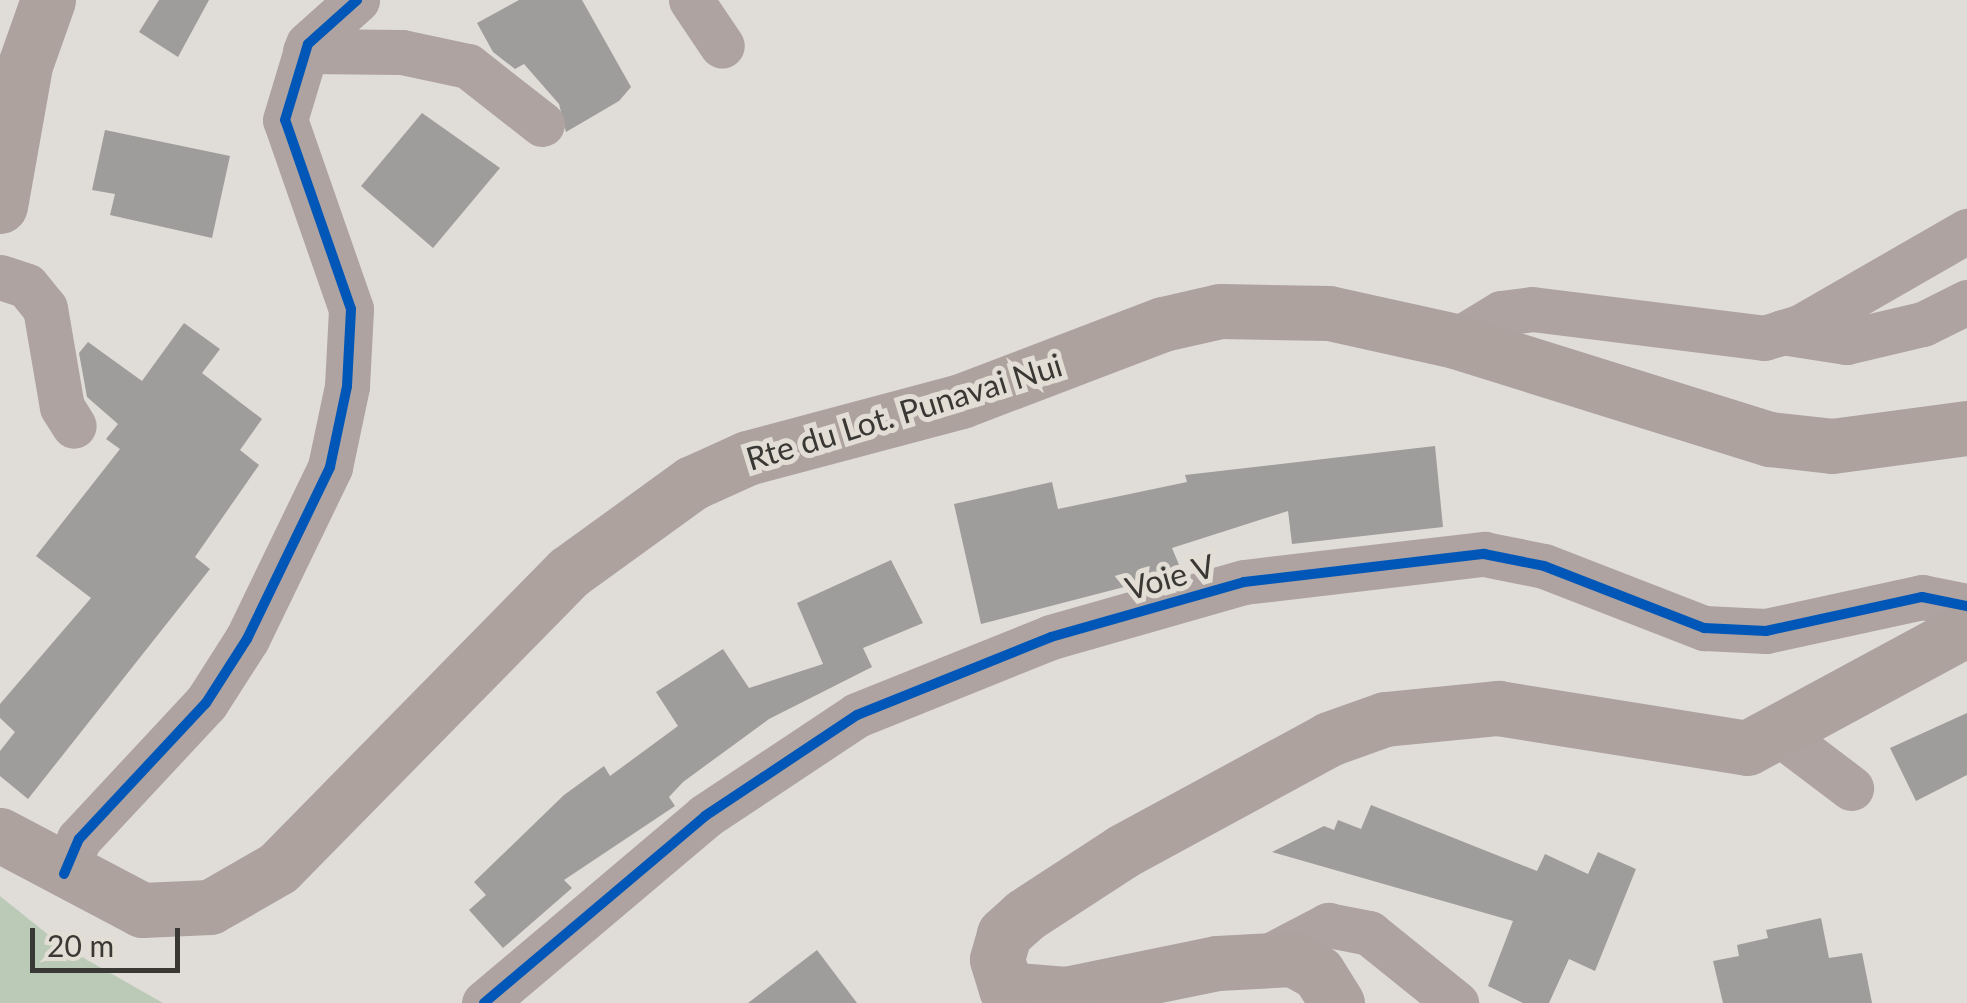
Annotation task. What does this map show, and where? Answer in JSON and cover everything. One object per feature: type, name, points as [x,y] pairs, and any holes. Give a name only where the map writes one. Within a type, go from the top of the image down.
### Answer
[{"type":"main road","points":[[0,206],[25,65],[48,0]]},
{"type":"main road","name":"Rte du Lot. Punavai Nui","points":[[0,834],[64,874],[142,910],[210,907],[245,889],[342,809],[569,572],[663,502],[747,458],[962,401],[1163,324],[1220,311],[1329,313],[1455,341],[1770,440],[1832,446],[1967,428]]},
{"type":"main road","points":[[1338,1003],[1318,973],[1269,956],[1066,994],[998,996],[997,959],[1004,934],[1025,915],[1220,796],[1384,719],[1498,708],[1711,746],[1747,748],[1781,735],[1967,630]]},
{"type":"street","points":[[64,874],[99,815],[206,703],[248,639],[330,467],[347,386],[350,309],[285,120],[305,51],[358,0]]},
{"type":"street","points":[[691,0],[722,46]]},
{"type":"street","points":[[305,51],[402,52],[468,66],[542,124]]},
{"type":"street","points":[[1782,332],[1967,232]]},
{"type":"street","points":[[0,277],[28,286],[45,308],[62,407],[74,426]]},
{"type":"street","points":[[1455,341],[1502,313],[1532,309],[1720,337],[1782,332],[1846,342],[1923,324],[1967,302]]},
{"type":"street","name":"Voie V","points":[[484,1003],[705,816],[856,715],[1051,637],[1244,582],[1484,554],[1544,566],[1704,628],[1766,631],[1922,597],[1967,606]]},
{"type":"street","points":[[1781,735],[1850,788]]},
{"type":"street","points":[[1269,956],[1328,925],[1369,934],[1456,1003]]},
{"type":"green space","points":[[0,896],[61,945],[163,1003],[0,1003]]},
{"type":"building","points":[[159,0],[209,0],[178,57],[139,32]]},
{"type":"building","points":[[519,0],[582,0],[631,87],[619,101],[566,132],[559,104],[524,64],[515,69],[493,52],[477,23]]},
{"type":"building","points":[[422,113],[500,168],[433,248],[361,186]]},
{"type":"building","points":[[105,130],[230,156],[212,238],[110,215],[115,194],[92,190]]},
{"type":"building","points":[[184,323],[220,349],[202,373],[262,419],[240,450],[259,465],[195,557],[210,569],[28,799],[0,776],[0,751],[15,732],[0,718],[0,704],[91,598],[36,556],[120,449],[106,439],[118,424],[87,397],[79,353],[88,342],[142,381]]},
{"type":"building","points":[[1435,446],[1443,527],[1292,544],[1288,511],[1172,548],[1182,572],[981,624],[954,504],[1052,482],[1058,509],[1187,482],[1185,475]]},
{"type":"building","points":[[891,560],[923,623],[863,648],[872,667],[769,719],[683,782],[669,797],[675,806],[564,880],[572,888],[503,948],[469,910],[486,895],[474,882],[564,795],[604,766],[610,776],[678,726],[656,692],[723,649],[749,688],[823,664],[797,603]]},
{"type":"building","points":[[1967,713],[1967,775],[1916,801],[1890,748]]},
{"type":"building","points":[[1371,805],[1537,871],[1545,854],[1588,874],[1598,852],[1636,869],[1595,971],[1569,959],[1549,1003],[1523,1003],[1488,986],[1513,921],[1272,852],[1324,826],[1334,830],[1338,820],[1361,829]]},
{"type":"building","points":[[1821,918],[1829,958],[1862,953],[1872,1003],[1723,1003],[1713,961],[1739,956],[1737,945],[1768,938],[1766,930]]},
{"type":"building","points":[[817,950],[857,1003],[748,1003]]},
{"type":"cycle path","points":[[64,874],[79,839],[206,703],[247,639],[330,467],[347,386],[351,309],[285,120],[308,44],[357,0]]},
{"type":"cycle path","points":[[484,1003],[705,816],[857,715],[1051,637],[1244,582],[1484,554],[1544,566],[1704,628],[1766,631],[1922,597],[1967,606]]}]
